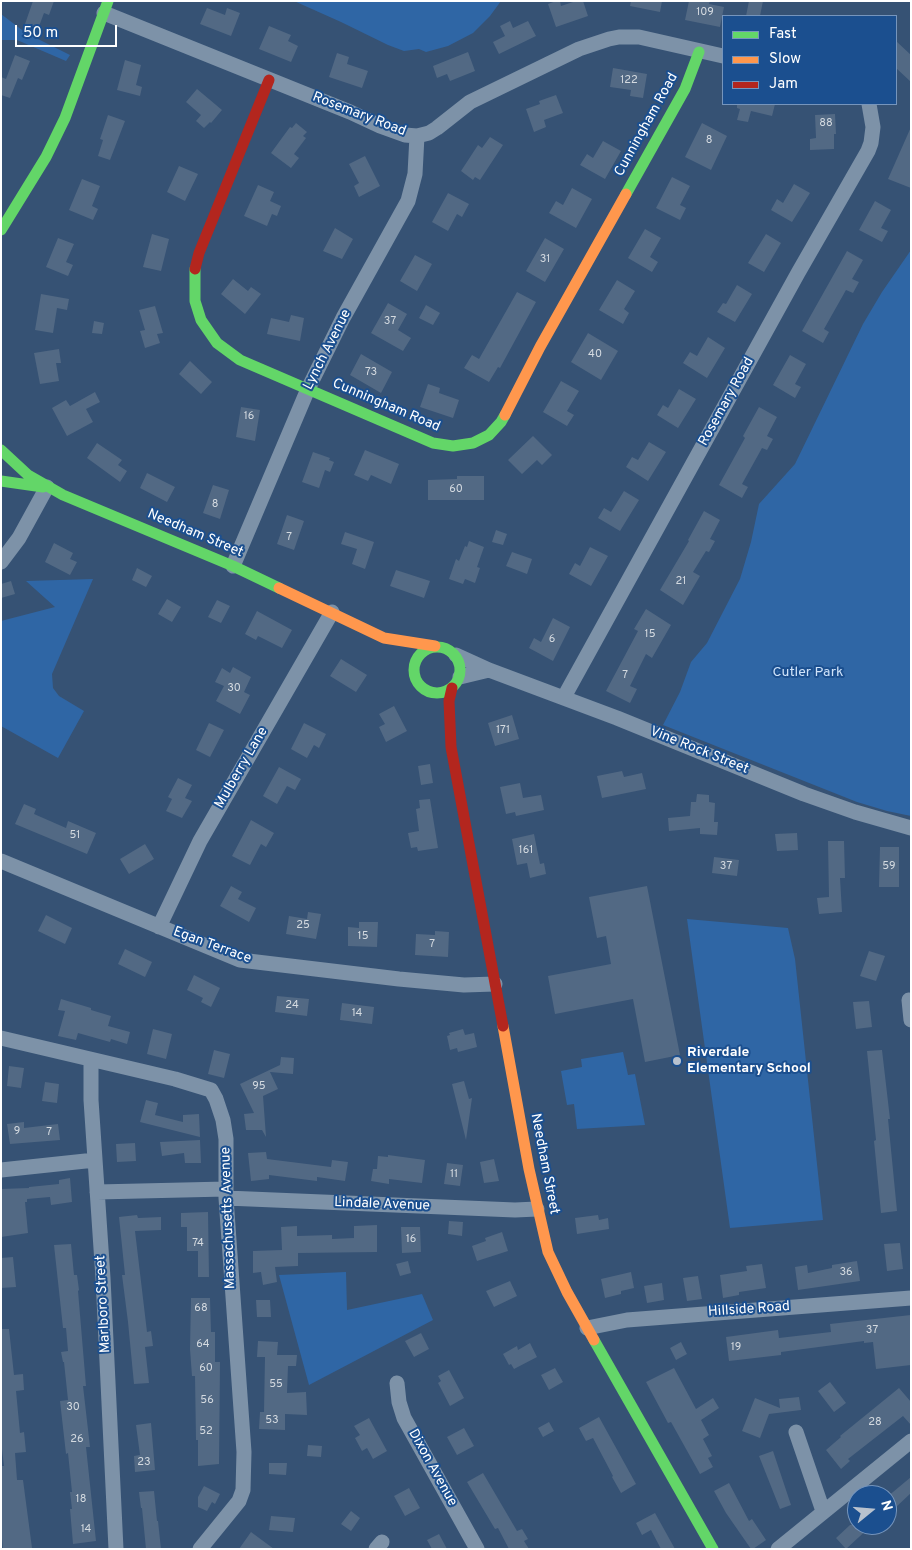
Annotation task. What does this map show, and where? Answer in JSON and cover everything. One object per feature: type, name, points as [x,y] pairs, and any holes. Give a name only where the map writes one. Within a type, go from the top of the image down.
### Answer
[{"type":"main road","points":[[1,230],[7,209],[43,163],[65,118],[106,7]]},
{"type":"main road","name":"Cunningham Road","points":[[269,80],[202,242],[194,273],[195,301],[202,320],[211,336],[224,349],[250,365],[433,443],[453,446],[473,443],[489,435],[501,422],[540,348],[685,89],[699,52]]},
{"type":"main road","name":"Needham Street","points":[[4,456],[28,476],[47,487],[233,566],[384,638],[414,668]]},
{"type":"main road","points":[[1,481],[47,487]]},
{"type":"main road","name":"Needham Street","points":[[384,638],[435,646]]},
{"type":"main road","points":[[425,690],[438,693],[456,683],[461,670],[456,655],[450,650],[435,646],[423,651],[415,662],[416,680],[433,702]]},
{"type":"main road","name":"Needham Street","points":[[456,683],[449,701],[451,747],[537,1209],[548,1252],[555,1270],[587,1328],[713,1549]]},
{"type":"main road","name":"Needham Street","points":[[439,715],[451,747]]},
{"type":"street","name":"Rosemary Road","points":[[106,7],[269,80],[405,135],[417,136],[437,128],[470,102],[579,49],[598,42],[619,37],[639,37],[722,56]]},
{"type":"street","name":"Rosemary Road","points":[[564,697],[793,281],[868,150],[873,127],[869,105]]},
{"type":"street","name":"Lynch Avenue","points":[[233,566],[308,389],[343,318],[408,201],[414,174],[417,136]]},
{"type":"street","points":[[1,562],[19,538],[47,487]]},
{"type":"street","name":"Mulberry Lane","points":[[159,927],[200,841],[332,612]]},
{"type":"street","name":"Vine Rock Street","points":[[456,655],[489,670],[564,697],[804,794],[855,812],[911,828]]},
{"type":"street","points":[[456,683],[489,670]]},
{"type":"street","name":"Egan Terrace","points":[[1,861],[224,954],[256,963],[454,984],[495,984]]},
{"type":"street","points":[[909,1000],[911,1020]]},
{"type":"street","name":"Massachusetts Avenue","points":[[1,1038],[175,1079],[211,1090],[216,1099],[223,1120],[226,1139],[226,1194],[244,1452],[243,1490],[240,1501],[200,1549]]},
{"type":"street","name":"Marlboro Street","points":[[91,1060],[91,1100],[103,1278],[116,1549]]},
{"type":"street","points":[[1,1170],[95,1160]]},
{"type":"street","name":"Lindale Avenue","points":[[97,1192],[226,1194],[515,1210],[537,1209]]},
{"type":"street","name":"Hillside Road","points":[[587,1328],[627,1320],[911,1298]]},
{"type":"street","name":"Dixon Avenue","points":[[398,1383],[399,1402],[404,1418],[477,1549]]},
{"type":"street","points":[[796,1432],[823,1511]]},
{"type":"street","points":[[778,1549],[911,1441]]},
{"type":"green space","points":[[294,1],[501,1],[490,16],[473,33],[448,46],[426,52],[419,49],[404,51],[388,45]]},
{"type":"green space","points":[[1,14],[26,33],[70,55],[66,61],[17,40],[1,40]]},
{"type":"green space","name":"Cutler Park","points":[[911,250],[911,816],[857,802],[663,725],[680,692],[691,662],[707,643],[740,579],[751,542],[759,504],[795,464],[863,324]]},
{"type":"green space","points":[[93,579],[52,674],[53,688],[59,696],[84,711],[58,758],[1,726],[1,621],[55,607],[26,581]]},
{"type":"green space","points":[[687,919],[788,928],[795,959],[823,1220],[730,1228]]},
{"type":"green space","points":[[623,1052],[628,1075],[635,1074],[645,1125],[577,1129],[574,1104],[567,1105],[561,1071],[582,1067],[581,1059]]},
{"type":"green space","points":[[346,1272],[347,1310],[422,1294],[433,1320],[309,1385],[279,1275]]},
{"type":"building","points":[[33,1],[54,1],[49,15],[44,13],[38,29],[25,24]]},
{"type":"building","points":[[560,1],[561,6],[576,1],[583,1],[588,16],[556,27],[548,4]]},
{"type":"building","points":[[631,1],[662,1],[660,12],[630,6]]},
{"type":"building","points":[[689,1],[710,1],[709,4],[724,7],[720,27],[685,20]]},
{"type":"building","points":[[749,1],[763,1],[760,15],[746,15]]},
{"type":"building","points":[[207,8],[225,15],[227,8],[240,13],[231,36],[200,24]]},
{"type":"building","points":[[510,21],[513,28],[528,21],[536,36],[499,54],[493,42],[505,36],[500,26]]},
{"type":"building","points":[[269,26],[291,35],[288,41],[298,46],[291,62],[259,49]]},
{"type":"building","points":[[897,42],[911,55],[911,82],[897,69]]},
{"type":"building","points":[[468,52],[475,71],[450,81],[447,74],[437,78],[433,66]]},
{"type":"building","points":[[337,53],[349,57],[347,64],[368,71],[362,88],[329,77]]},
{"type":"building","points":[[15,55],[30,61],[22,80],[18,78],[10,98],[1,95],[1,77],[6,79]]},
{"type":"building","points":[[125,60],[141,65],[136,85],[142,87],[140,96],[117,90]]},
{"type":"building","points":[[613,68],[647,74],[643,98],[630,96],[631,90],[610,87]]},
{"type":"building","points":[[197,89],[222,110],[204,128],[196,121],[201,115],[186,102]]},
{"type":"building","points":[[556,95],[563,113],[544,120],[546,127],[534,132],[526,109],[540,104],[539,101]]},
{"type":"building","points":[[737,105],[775,105],[772,116],[751,111],[748,122],[737,120],[740,109],[737,108]]},
{"type":"building","points":[[835,114],[836,134],[834,134],[834,149],[810,150],[810,139],[816,138],[815,115]]},
{"type":"building","points":[[108,115],[125,121],[110,160],[98,156],[103,140],[100,139]]},
{"type":"building","points":[[296,123],[307,132],[303,136],[306,138],[294,154],[299,158],[291,168],[271,153],[290,127],[292,128]]},
{"type":"building","points":[[702,123],[727,136],[711,170],[685,157]]},
{"type":"building","points":[[911,127],[911,188],[888,179]]},
{"type":"building","points":[[490,137],[503,145],[480,180],[475,177],[473,180],[461,171],[478,145],[482,148]]},
{"type":"building","points":[[603,141],[621,151],[605,179],[580,165],[587,154],[593,158]]},
{"type":"building","points":[[365,156],[380,186],[359,197],[354,186],[359,183],[349,164]]},
{"type":"building","points":[[179,166],[198,174],[185,201],[167,192]]},
{"type":"building","points":[[672,177],[690,186],[680,205],[686,208],[680,220],[656,208]]},
{"type":"building","points":[[82,179],[100,186],[92,206],[98,209],[93,220],[69,210]]},
{"type":"building","points":[[794,184],[810,193],[792,222],[771,210],[777,199],[783,203]]},
{"type":"building","points":[[258,185],[274,192],[270,201],[281,206],[277,216],[272,214],[267,226],[244,216]]},
{"type":"building","points":[[572,188],[592,199],[576,228],[549,213],[556,201],[563,205]]},
{"type":"building","points":[[448,193],[469,204],[462,217],[457,214],[448,231],[432,222]]},
{"type":"building","points":[[875,201],[891,210],[881,228],[888,231],[882,242],[859,230]]},
{"type":"building","points":[[335,228],[353,239],[342,259],[323,251]]},
{"type":"building","points":[[645,229],[661,238],[650,257],[658,262],[652,272],[628,258]]},
{"type":"building","points":[[152,234],[169,239],[161,271],[143,267]]},
{"type":"building","points":[[766,234],[781,243],[764,272],[748,263]]},
{"type":"building","points":[[58,238],[74,244],[66,262],[73,265],[68,276],[46,267]]},
{"type":"building","points":[[545,238],[564,249],[545,282],[526,271]]},
{"type":"building","points":[[847,251],[863,260],[852,279],[859,282],[853,293],[846,290],[824,329],[829,332],[823,343],[802,331]]},
{"type":"building","points":[[415,255],[432,264],[417,291],[400,281]]},
{"type":"building","points":[[233,279],[248,291],[251,287],[261,294],[245,314],[221,294]]},
{"type":"building","points":[[617,280],[635,291],[624,309],[629,313],[623,324],[599,310]]},
{"type":"building","points":[[737,285],[752,294],[735,322],[717,312],[723,303],[726,304]]},
{"type":"building","points":[[517,292],[536,302],[500,368],[498,367],[489,382],[464,368],[472,355],[479,359]]},
{"type":"building","points":[[41,294],[69,299],[67,310],[57,308],[53,333],[35,330]]},
{"type":"building","points":[[388,303],[407,314],[398,330],[411,338],[403,351],[371,333]]},
{"type":"building","points":[[426,305],[440,313],[433,325],[419,318]]},
{"type":"building","points":[[155,306],[163,333],[157,334],[160,343],[145,348],[140,331],[145,330],[139,310]]},
{"type":"building","points":[[291,315],[304,318],[300,341],[267,334],[271,318],[289,322]]},
{"type":"building","points":[[94,321],[104,323],[102,334],[92,333]]},
{"type":"building","points":[[588,333],[618,351],[601,380],[571,362]]},
{"type":"building","points":[[708,337],[725,348],[707,378],[683,363],[690,352],[697,356]]},
{"type":"building","points":[[59,349],[61,363],[56,363],[59,381],[40,384],[34,353]]},
{"type":"building","points":[[361,354],[392,372],[381,393],[350,375]]},
{"type":"building","points":[[790,355],[806,364],[795,384],[801,387],[795,398],[773,385]]},
{"type":"building","points":[[190,361],[212,382],[201,394],[179,374]]},
{"type":"building","points":[[561,381],[579,391],[567,411],[574,415],[567,426],[543,412]]},
{"type":"building","points":[[428,384],[440,388],[439,393],[459,400],[453,418],[420,407]]},
{"type":"building","points":[[679,389],[696,399],[678,428],[657,415],[663,405],[668,408]]},
{"type":"building","points":[[95,392],[100,402],[86,409],[93,422],[67,436],[52,408],[66,400],[70,406]]},
{"type":"building","points":[[241,407],[260,410],[255,441],[236,437]]},
{"type":"building","points":[[759,407],[777,417],[767,436],[773,439],[767,450],[762,448],[742,484],[748,487],[742,498],[719,485],[745,438],[743,436]]},
{"type":"building","points":[[533,436],[552,455],[542,465],[537,460],[522,474],[508,460]]},
{"type":"building","points":[[649,442],[666,452],[648,481],[626,467],[632,457],[638,460]]},
{"type":"building","points":[[97,443],[122,460],[118,465],[127,471],[120,482],[87,458]]},
{"type":"building","points":[[365,450],[399,464],[391,484],[371,475],[368,481],[354,475]]},
{"type":"building","points":[[313,452],[330,458],[329,460],[334,462],[330,472],[325,470],[319,488],[302,482]]},
{"type":"building","points":[[147,473],[175,487],[167,502],[140,488]]},
{"type":"building","points":[[457,476],[484,476],[484,500],[428,500],[428,480],[457,479]]},
{"type":"building","points":[[213,485],[229,490],[220,519],[203,513]]},
{"type":"building","points":[[624,491],[639,500],[620,531],[598,518],[604,508],[611,512]]},
{"type":"building","points":[[704,511],[720,520],[710,539],[715,541],[709,552],[706,551],[693,572],[700,576],[683,605],[660,590]]},
{"type":"building","points":[[287,515],[304,521],[294,550],[277,544]]},
{"type":"building","points":[[496,530],[507,534],[503,545],[492,542]]},
{"type":"building","points":[[345,532],[374,542],[365,569],[352,564],[357,549],[341,544]]},
{"type":"building","points":[[469,541],[484,547],[477,567],[480,568],[475,583],[465,579],[463,584],[449,579],[456,559],[459,561]]},
{"type":"building","points":[[54,543],[73,553],[70,559],[77,562],[70,575],[45,562]]},
{"type":"building","points":[[590,547],[608,556],[591,586],[569,574],[575,563],[580,566]]},
{"type":"building","points":[[512,552],[532,559],[527,574],[506,566]]},
{"type":"building","points":[[137,568],[152,576],[146,587],[132,580]]},
{"type":"building","points":[[396,570],[430,581],[424,598],[390,586]]},
{"type":"building","points":[[11,581],[15,594],[1,598],[1,584]]},
{"type":"building","points":[[167,599],[181,607],[172,622],[158,614]]},
{"type":"building","points":[[217,600],[230,606],[221,623],[208,617]]},
{"type":"building","points":[[646,609],[671,625],[652,658],[646,654],[630,686],[637,689],[630,703],[606,691],[638,631],[634,629]]},
{"type":"building","points":[[257,611],[292,630],[282,648],[258,636],[256,640],[245,634]]},
{"type":"building","points":[[553,618],[570,627],[553,661],[529,648],[534,638],[541,642]]},
{"type":"building","points":[[341,659],[367,675],[356,692],[330,676]]},
{"type":"building","points":[[233,667],[251,677],[244,692],[250,695],[240,714],[216,701],[224,686],[215,682],[222,668],[230,673]]},
{"type":"building","points":[[394,706],[407,731],[386,742],[379,727],[385,724],[379,714]]},
{"type":"building","points":[[512,715],[519,739],[495,746],[488,723]]},
{"type":"building","points":[[209,723],[224,730],[210,757],[196,750]]},
{"type":"building","points":[[304,723],[326,734],[319,748],[314,745],[307,758],[291,749]]},
{"type":"building","points":[[430,764],[433,783],[421,785],[418,766]]},
{"type":"building","points":[[279,767],[301,779],[295,790],[287,786],[277,804],[263,796]]},
{"type":"building","points":[[622,771],[624,777],[642,773],[646,789],[602,798],[597,776]]},
{"type":"building","points":[[178,778],[192,785],[185,798],[192,801],[182,818],[166,811],[172,799],[168,797]]},
{"type":"building","points":[[520,783],[523,798],[541,795],[544,810],[516,816],[515,812],[506,814],[500,787]]},
{"type":"building","points":[[697,794],[709,795],[709,802],[715,803],[714,822],[718,822],[717,835],[700,834],[700,828],[669,831],[668,818],[690,816],[691,802],[696,802]]},
{"type":"building","points":[[430,799],[438,848],[418,851],[417,847],[411,848],[408,833],[419,831],[416,809],[420,808],[419,800]]},
{"type":"building","points":[[24,804],[36,809],[34,814],[66,828],[68,821],[96,833],[87,854],[15,824]]},
{"type":"building","points":[[251,820],[274,833],[266,847],[261,844],[250,865],[232,856]]},
{"type":"building","points":[[797,833],[798,850],[777,851],[775,834]]},
{"type":"building","points":[[534,834],[540,864],[544,863],[546,874],[530,878],[527,863],[517,865],[512,839]]},
{"type":"building","points":[[828,841],[844,841],[845,878],[840,878],[842,912],[819,914],[817,898],[829,897]]},
{"type":"building","points":[[145,844],[154,859],[129,874],[120,859]]},
{"type":"building","points":[[880,847],[899,847],[899,887],[879,887]]},
{"type":"building","points":[[714,857],[739,860],[737,876],[712,873]]},
{"type":"building","points":[[231,886],[242,892],[238,899],[256,908],[249,922],[220,906]]},
{"type":"building","points":[[647,886],[680,1055],[645,1062],[633,999],[555,1014],[548,976],[611,964],[606,936],[597,938],[589,897]]},
{"type":"building","points":[[308,912],[321,914],[316,939],[286,934],[289,916],[307,919]]},
{"type":"building","points":[[46,915],[72,928],[65,944],[38,931]]},
{"type":"building","points":[[359,922],[378,922],[377,947],[348,946],[348,927],[359,928]]},
{"type":"building","points":[[435,931],[449,932],[448,957],[415,955],[416,934],[435,935]]},
{"type":"building","points":[[125,949],[152,962],[145,977],[118,964]]},
{"type":"building","points":[[869,951],[885,956],[876,981],[860,976]]},
{"type":"building","points":[[194,975],[220,988],[211,1007],[201,1002],[203,998],[187,990]]},
{"type":"building","points":[[277,996],[309,999],[307,1016],[275,1012]]},
{"type":"building","points":[[61,999],[111,1016],[108,1026],[130,1032],[127,1044],[111,1039],[110,1042],[78,1033],[76,1040],[58,1036],[65,1011],[58,1010]]},
{"type":"building","points":[[869,1001],[872,1027],[856,1029],[853,1002]]},
{"type":"building","points":[[342,1003],[374,1007],[372,1024],[340,1020]]},
{"type":"building","points":[[153,1029],[172,1034],[166,1059],[147,1054]]},
{"type":"building","points":[[463,1029],[465,1035],[474,1033],[477,1047],[458,1052],[457,1048],[450,1050],[447,1036],[450,1035],[449,1033]]},
{"type":"building","points":[[214,1050],[230,1054],[224,1078],[208,1074]]},
{"type":"building","points":[[882,1050],[890,1119],[888,1119],[897,1211],[881,1213],[867,1051]]},
{"type":"building","points":[[281,1057],[294,1058],[293,1074],[270,1072],[278,1089],[263,1096],[266,1137],[262,1130],[246,1130],[244,1114],[254,1113],[240,1084],[280,1065]]},
{"type":"building","points":[[9,1066],[24,1068],[21,1088],[7,1086]]},
{"type":"building","points":[[464,1081],[469,1099],[472,1098],[466,1140],[452,1084]]},
{"type":"building","points":[[45,1082],[59,1084],[57,1103],[42,1101]]},
{"type":"building","points":[[146,1100],[158,1103],[155,1115],[183,1122],[183,1115],[199,1114],[200,1137],[140,1122]]},
{"type":"building","points":[[24,1122],[24,1128],[58,1124],[60,1140],[10,1144],[7,1124]]},
{"type":"building","points":[[200,1140],[201,1163],[185,1163],[184,1153],[162,1156],[160,1142]]},
{"type":"building","points":[[135,1143],[136,1161],[117,1162],[116,1144]]},
{"type":"building","points":[[266,1152],[267,1159],[331,1167],[332,1160],[348,1162],[345,1181],[317,1177],[317,1181],[269,1175],[269,1179],[251,1181],[248,1153]]},
{"type":"building","points":[[388,1155],[425,1160],[422,1183],[389,1179],[389,1184],[371,1181],[373,1169],[377,1169],[378,1156],[388,1157]]},
{"type":"building","points":[[494,1159],[499,1181],[484,1183],[480,1162]]},
{"type":"building","points":[[447,1163],[463,1165],[460,1186],[444,1184]]},
{"type":"building","points":[[70,1178],[72,1202],[51,1205],[50,1197],[27,1199],[27,1202],[25,1202],[28,1233],[1,1237],[1,1189],[59,1184],[59,1180]]},
{"type":"building","points":[[208,1212],[209,1277],[198,1277],[198,1251],[187,1251],[187,1227],[181,1227],[181,1213]]},
{"type":"building","points":[[137,1215],[138,1218],[161,1217],[161,1230],[135,1231],[147,1332],[151,1331],[153,1346],[145,1347],[149,1383],[134,1384],[122,1275],[125,1275],[119,1217]]},
{"type":"building","points":[[598,1215],[599,1220],[608,1218],[609,1229],[577,1234],[575,1218]]},
{"type":"building","points":[[449,1221],[463,1222],[462,1236],[448,1234]]},
{"type":"building","points":[[377,1225],[377,1252],[298,1253],[298,1266],[275,1267],[277,1282],[263,1285],[261,1272],[253,1273],[253,1251],[282,1250],[281,1227],[297,1226],[297,1236],[332,1235],[332,1239],[354,1238],[354,1226]]},
{"type":"building","points":[[401,1227],[420,1227],[421,1252],[402,1253]]},
{"type":"building","points":[[502,1232],[508,1251],[477,1261],[472,1246],[486,1241],[485,1238]]},
{"type":"building","points":[[900,1243],[903,1269],[887,1271],[884,1244]]},
{"type":"building","points":[[71,1244],[74,1275],[77,1275],[79,1290],[86,1386],[83,1386],[90,1447],[86,1447],[96,1541],[73,1544],[70,1509],[72,1509],[70,1492],[72,1492],[60,1401],[68,1400],[64,1362],[61,1352],[68,1351],[66,1328],[63,1328],[54,1245]]},
{"type":"building","points":[[13,1257],[16,1287],[1,1288],[1,1258]]},
{"type":"building","points":[[408,1261],[411,1273],[400,1276],[396,1264]]},
{"type":"building","points":[[857,1261],[860,1281],[798,1290],[795,1267],[807,1265],[808,1273],[832,1268],[832,1265]]},
{"type":"building","points":[[762,1264],[766,1288],[739,1292],[739,1295],[723,1298],[720,1275],[747,1271],[746,1266]]},
{"type":"building","points":[[631,1272],[634,1288],[605,1298],[601,1279]]},
{"type":"building","points":[[698,1276],[702,1299],[687,1301],[683,1278]]},
{"type":"building","points":[[510,1281],[517,1296],[494,1307],[486,1291]]},
{"type":"building","points":[[662,1283],[664,1300],[647,1303],[644,1286]]},
{"type":"building","points":[[191,1298],[210,1298],[211,1332],[215,1332],[215,1362],[220,1362],[219,1464],[198,1466],[195,1376],[192,1376],[190,1349]]},
{"type":"building","points":[[256,1300],[270,1300],[271,1317],[257,1317]]},
{"type":"building","points":[[911,1315],[911,1365],[876,1369],[873,1342],[864,1343],[864,1341],[781,1352],[781,1355],[729,1361],[726,1337],[778,1330],[779,1338],[831,1332],[830,1324]]},
{"type":"building","points":[[1,1329],[9,1329],[14,1375],[23,1374],[24,1390],[16,1391],[20,1433],[24,1432],[26,1452],[15,1453],[17,1480],[23,1480],[32,1548],[3,1549],[1,1528],[1,1466],[4,1466],[1,1441]]},
{"type":"building","points":[[421,1333],[429,1349],[414,1357],[405,1341]]},
{"type":"building","points":[[258,1341],[278,1342],[277,1355],[297,1355],[296,1366],[288,1366],[287,1393],[306,1392],[307,1415],[285,1414],[285,1430],[259,1429],[260,1412],[264,1412],[265,1357],[257,1357]]},
{"type":"building","points":[[681,1342],[687,1354],[676,1360],[670,1348]]},
{"type":"building","points":[[530,1343],[537,1357],[514,1369],[511,1364],[509,1365],[503,1354],[517,1346],[518,1350]]},
{"type":"building","points":[[555,1368],[563,1382],[549,1390],[541,1375]]},
{"type":"building","points":[[674,1368],[696,1409],[713,1398],[719,1408],[701,1420],[709,1435],[703,1439],[712,1456],[708,1458],[713,1467],[700,1474],[671,1422],[668,1423],[646,1382]]},
{"type":"building","points":[[449,1370],[464,1398],[450,1406],[438,1383],[441,1381],[438,1376]]},
{"type":"building","points":[[830,1382],[846,1403],[834,1412],[818,1391]]},
{"type":"building","points":[[899,1388],[911,1402],[911,1425],[903,1416],[848,1459],[850,1461],[841,1469],[826,1450],[840,1436]]},
{"type":"building","points":[[799,1397],[801,1410],[769,1414],[760,1438],[742,1431],[755,1398],[780,1408],[779,1399]]},
{"type":"building","points":[[599,1417],[636,1484],[621,1493],[593,1438],[586,1441],[579,1428]]},
{"type":"building","points":[[369,1418],[387,1451],[373,1459],[367,1448],[362,1451],[355,1438],[360,1435],[354,1426]]},
{"type":"building","points":[[549,1422],[554,1431],[543,1437],[538,1428]]},
{"type":"building","points":[[151,1423],[155,1470],[135,1472],[134,1456],[140,1455],[136,1425]]},
{"type":"building","points":[[464,1428],[474,1446],[457,1455],[447,1437]]},
{"type":"building","points":[[308,1445],[322,1446],[321,1457],[307,1456]]},
{"type":"building","points":[[773,1451],[791,1505],[780,1509],[759,1456]]},
{"type":"building","points":[[269,1463],[287,1463],[286,1475],[269,1474]]},
{"type":"building","points":[[483,1473],[517,1531],[522,1529],[528,1539],[524,1541],[529,1549],[509,1549],[498,1528],[495,1529],[467,1482]]},
{"type":"building","points":[[911,1477],[911,1493],[897,1506],[897,1489]]},
{"type":"building","points":[[729,1483],[749,1521],[752,1519],[766,1540],[753,1549],[751,1549],[726,1513],[714,1491]]},
{"type":"building","points":[[204,1486],[220,1494],[215,1504],[212,1502],[207,1511],[198,1507],[198,1497]]},
{"type":"building","points":[[409,1488],[420,1508],[405,1516],[394,1496]]},
{"type":"building","points":[[154,1491],[161,1549],[146,1549],[139,1492]]},
{"type":"building","points":[[351,1511],[360,1518],[351,1531],[341,1524]]},
{"type":"building","points":[[655,1513],[675,1549],[661,1549],[651,1530],[642,1535],[636,1523]]},
{"type":"building","points":[[271,1516],[295,1518],[293,1532],[269,1530]]},
{"type":"building","points":[[847,1528],[847,1535],[861,1535],[846,1549],[836,1538]]},
{"type":"building","points":[[251,1532],[274,1549],[239,1549]]},
{"type":"building","points":[[439,1534],[447,1549],[432,1549],[427,1540]]},
{"type":"traffic: fast","points":[[1,230],[46,157],[65,118],[108,1]]},
{"type":"traffic: fast","points":[[626,194],[685,89],[699,52]]},
{"type":"traffic: fast","points":[[195,269],[195,301],[201,320],[217,343],[240,360],[433,443],[453,446],[473,443],[489,435],[505,415]]},
{"type":"traffic: fast","points":[[1,450],[28,475],[63,495],[233,566],[279,588]]},
{"type":"traffic: fast","points":[[1,481],[43,487]]},
{"type":"traffic: fast","points":[[442,647],[454,653],[459,661],[460,670],[459,679],[454,687],[446,692],[432,693],[420,687],[415,679],[414,665],[420,653],[428,648],[442,647]]},
{"type":"traffic: fast","points":[[594,1340],[713,1549]]},
{"type":"traffic: slow","points":[[505,415],[540,347],[626,194]]},
{"type":"traffic: slow","points":[[279,588],[384,638],[435,646]]},
{"type":"traffic: slow","points":[[503,1026],[529,1169],[548,1252],[567,1292],[594,1340]]},
{"type":"traffic: jam","points":[[195,269],[199,253],[269,80]]},
{"type":"traffic: jam","points":[[452,688],[449,701],[451,747],[503,1026]]},
{"type":"place","name":"Riverdale Elementary School","points":[[677,1061]]}]
